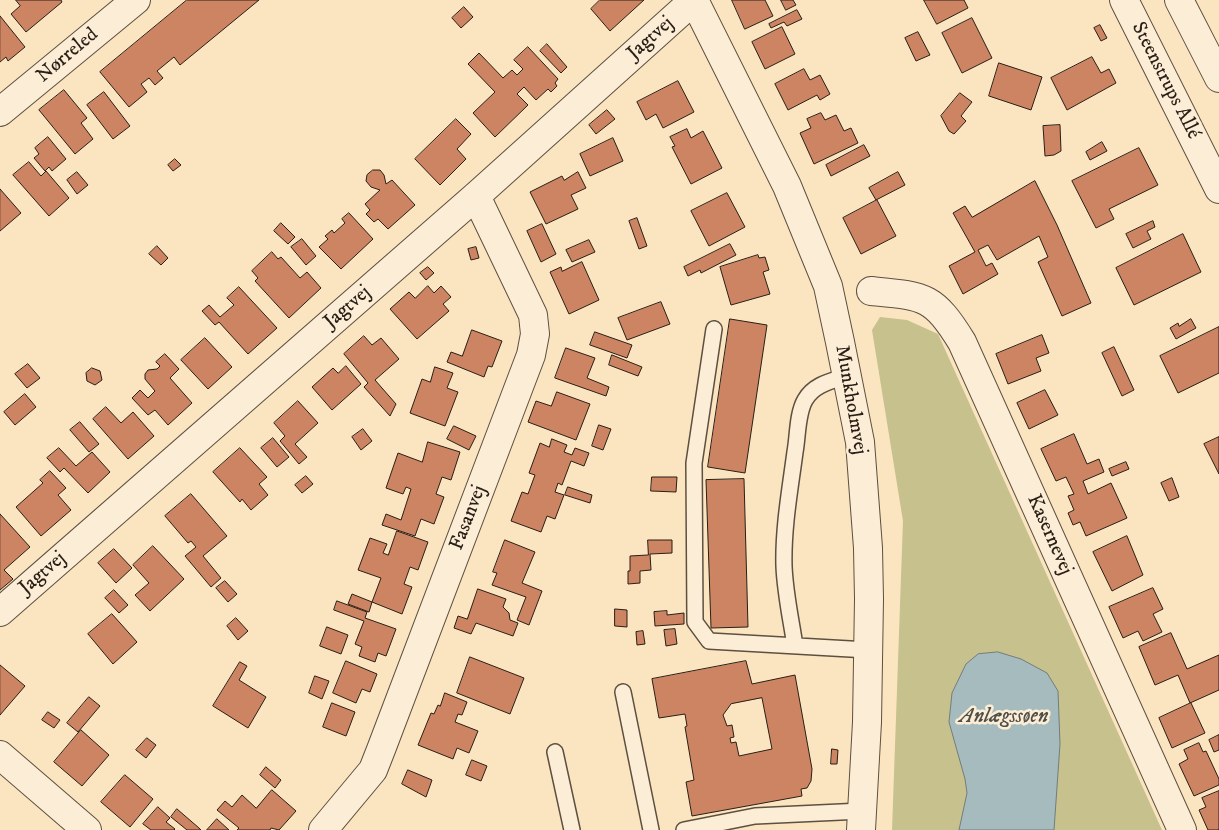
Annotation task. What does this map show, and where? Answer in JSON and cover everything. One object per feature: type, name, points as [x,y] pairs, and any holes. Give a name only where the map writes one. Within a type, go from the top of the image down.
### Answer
[{"type":"street","name":"Nørreled","points":[[0,112],[136,0]]},
{"type":"street","name":"Jagtvej","points":[[0,612],[476,196],[694,0]]},
{"type":"street","name":"Munkholmvej","points":[[694,0],[791,195],[828,286],[847,376],[860,442],[868,548],[867,722],[862,820]]},
{"type":"street","name":"Steenstrups Allé","points":[[1124,0],[1219,189]]},
{"type":"street","points":[[1179,0],[1219,78]]},
{"type":"street","name":"Fasanvej","points":[[323,830],[360,788],[373,770],[531,355],[535,334],[533,315],[476,196]]},
{"type":"street","name":"Kasernevej","points":[[871,291],[911,295],[926,300],[938,308],[962,342],[1182,830]]},
{"type":"street","points":[[0,755],[87,830]]},
{"type":"lane","points":[[714,329],[694,463],[695,622],[709,641],[868,650]]},
{"type":"lane","points":[[795,646],[785,582],[784,552],[785,523],[800,418],[805,400],[812,392],[820,385],[847,376]]},
{"type":"lane","points":[[623,692],[651,830]]},
{"type":"lane","points":[[556,752],[572,830]]},
{"type":"lane","points":[[684,830],[754,823],[862,820]]},
{"type":"shaded area","points":[[880,317],[907,320],[938,334],[1162,830],[892,830],[903,521],[872,330]]},
{"type":"water","name":"Anlægssøen","points":[[998,652],[1021,659],[1047,673],[1058,691],[1060,744],[1054,830],[959,830],[967,793],[965,779],[949,722],[952,693],[966,664],[978,654]]},
{"type":"building","points":[[16,0],[61,0],[62,2],[26,32],[11,14],[20,6]]},
{"type":"building","points":[[187,0],[259,0],[180,65],[174,57],[157,71],[163,78],[155,85],[149,78],[141,84],[147,92],[129,107],[100,72]]},
{"type":"building","points":[[600,0],[644,0],[610,31],[591,9]]},
{"type":"building","points":[[732,0],[765,0],[773,16],[745,29]]},
{"type":"building","points":[[781,0],[793,0],[796,5],[786,10]]},
{"type":"building","points":[[924,0],[964,0],[968,8],[937,24]]},
{"type":"building","points":[[464,7],[473,17],[461,28],[452,18]]},
{"type":"building","points":[[797,10],[802,19],[787,26],[784,22],[771,28],[769,24]]},
{"type":"building","points":[[0,16],[25,47],[8,61],[6,57],[0,62]]},
{"type":"building","points":[[972,18],[992,58],[962,73],[942,33]]},
{"type":"building","points":[[1100,25],[1107,38],[1101,41],[1094,28]]},
{"type":"building","points":[[782,27],[795,54],[765,69],[752,42]]},
{"type":"building","points":[[918,32],[930,55],[916,61],[905,38]]},
{"type":"building","points":[[547,44],[567,67],[561,73],[540,51]]},
{"type":"building","points":[[528,47],[558,79],[555,83],[557,86],[551,92],[548,89],[536,100],[524,87],[517,94],[528,105],[495,137],[473,113],[495,92],[468,64],[479,53],[503,78],[512,70],[517,75],[523,69],[514,60]]},
{"type":"building","points":[[1092,57],[1101,73],[1109,69],[1116,83],[1067,110],[1051,78]]},
{"type":"building","points":[[999,63],[1042,77],[1031,110],[989,96]]},
{"type":"building","points":[[804,69],[810,80],[820,75],[830,94],[820,100],[817,95],[788,110],[775,84]]},
{"type":"building","points":[[678,81],[694,112],[663,128],[656,114],[646,120],[637,102]]},
{"type":"building","points":[[64,90],[87,118],[81,123],[93,139],[75,154],[39,110]]},
{"type":"building","points":[[104,92],[130,126],[113,139],[87,105]]},
{"type":"building","points":[[960,93],[972,102],[961,116],[966,121],[954,134],[949,131],[941,116]]},
{"type":"building","points":[[607,110],[615,119],[596,134],[589,125]]},
{"type":"building","points":[[821,113],[825,120],[836,115],[844,131],[851,128],[858,143],[814,164],[800,133],[811,128],[807,119]]},
{"type":"building","points":[[456,119],[471,134],[457,149],[466,159],[440,185],[415,159]]},
{"type":"building","points":[[1060,125],[1061,151],[1054,155],[1045,156],[1043,126]]},
{"type":"building","points":[[687,129],[691,138],[703,131],[722,168],[691,184],[672,147],[675,146],[670,137]]},
{"type":"building","points":[[48,137],[66,159],[52,171],[49,167],[45,171],[34,158],[39,154],[35,148]]},
{"type":"building","points":[[613,138],[623,161],[590,176],[580,154]]},
{"type":"building","points":[[1102,142],[1107,151],[1090,160],[1086,152]]},
{"type":"building","points":[[864,145],[870,156],[831,176],[826,165]]},
{"type":"building","points":[[1139,148],[1158,185],[1109,209],[1114,219],[1096,228],[1072,181]]},
{"type":"building","points":[[175,159],[181,165],[173,171],[168,165]]},
{"type":"building","points":[[29,162],[41,176],[46,171],[69,198],[49,216],[13,175]]},
{"type":"building","points":[[373,170],[380,170],[384,175],[386,184],[392,180],[415,205],[388,229],[378,219],[374,222],[366,214],[370,210],[365,204],[380,190],[371,187],[366,181],[367,175]]},
{"type":"building","points":[[77,172],[88,185],[77,194],[67,180]]},
{"type":"building","points":[[578,172],[586,188],[571,195],[578,209],[546,224],[530,192],[562,176],[564,180]]},
{"type":"building","points":[[898,172],[905,185],[876,200],[869,188]]},
{"type":"building","points":[[1035,181],[1057,225],[1091,303],[1062,316],[1038,262],[1048,257],[1039,236],[997,260],[988,245],[978,250],[986,266],[992,263],[998,274],[963,294],[949,266],[975,252],[953,213],[965,206],[972,217]]},
{"type":"building","points":[[0,189],[21,213],[0,231]]},
{"type":"building","points":[[727,193],[745,227],[709,246],[691,211]]},
{"type":"building","points":[[877,200],[896,236],[861,254],[843,218]]},
{"type":"building","points":[[349,213],[373,239],[341,269],[319,247],[328,239],[325,236],[332,230],[334,233],[345,223],[342,219]]},
{"type":"building","points":[[637,218],[647,246],[639,249],[629,221]]},
{"type":"building","points":[[1153,221],[1155,227],[1147,231],[1151,239],[1133,248],[1126,234]]},
{"type":"building","points":[[281,223],[295,237],[288,244],[274,231]]},
{"type":"building","points":[[542,224],[556,254],[541,262],[527,231]]},
{"type":"building","points":[[1183,234],[1201,272],[1134,305],[1116,268]]},
{"type":"building","points":[[302,239],[316,256],[306,265],[291,247]]},
{"type":"building","points":[[589,240],[595,252],[572,262],[566,250]]},
{"type":"building","points":[[730,244],[736,255],[701,273],[700,270],[688,276],[684,267]]},
{"type":"building","points":[[157,246],[168,258],[161,265],[149,254]]},
{"type":"building","points":[[476,247],[479,258],[471,260],[468,249]]},
{"type":"building","points":[[272,252],[278,259],[281,257],[300,278],[307,272],[321,288],[289,318],[255,281],[258,278],[252,271]]},
{"type":"building","points":[[758,255],[759,258],[765,257],[769,270],[763,272],[770,294],[731,305],[720,267]]},
{"type":"building","points":[[582,262],[599,300],[569,314],[550,272],[561,267],[562,271]]},
{"type":"building","points":[[428,267],[434,273],[426,280],[420,273]]},
{"type":"building","points":[[428,286],[434,293],[441,286],[451,297],[443,304],[449,311],[417,339],[390,309],[409,292],[415,298]]},
{"type":"building","points":[[239,287],[277,328],[248,354],[219,322],[215,325],[202,311],[209,305],[220,317],[234,305],[227,298]]},
{"type":"building","points":[[661,302],[670,324],[627,340],[618,318]]},
{"type":"building","points":[[730,319],[767,325],[745,473],[708,467]]},
{"type":"building","points":[[1191,319],[1196,328],[1176,339],[1170,328],[1178,323],[1179,326]]},
{"type":"building","points":[[1219,327],[1219,373],[1178,393],[1160,356]]},
{"type":"building","points":[[472,330],[502,341],[492,367],[488,366],[484,377],[447,362],[451,352],[462,356]]},
{"type":"building","points":[[595,332],[632,345],[627,358],[590,345]]},
{"type":"building","points":[[1042,335],[1049,353],[1036,358],[1041,371],[1008,384],[996,354]]},
{"type":"building","points":[[364,336],[372,345],[381,338],[399,359],[375,380],[396,404],[390,416],[364,387],[368,383],[344,354]]},
{"type":"building","points":[[205,338],[232,367],[208,389],[181,360]]},
{"type":"building","points":[[1114,347],[1134,390],[1122,396],[1102,353]]},
{"type":"building","points":[[566,348],[595,358],[587,378],[609,387],[606,396],[555,378]]},
{"type":"building","points":[[165,354],[179,369],[170,378],[192,403],[168,425],[155,410],[148,415],[132,398],[140,390],[148,398],[155,391],[145,379],[145,374],[148,370],[157,369],[160,366],[156,362]]},
{"type":"building","points":[[612,355],[642,367],[638,376],[609,365]]},
{"type":"building","points":[[28,364],[40,378],[27,388],[15,374]]},
{"type":"building","points":[[346,366],[361,384],[332,410],[312,387],[333,368],[338,373]]},
{"type":"building","points":[[435,367],[453,373],[447,388],[458,392],[445,426],[410,413],[422,379],[430,382]]},
{"type":"building","points":[[92,368],[100,371],[102,380],[95,385],[87,381],[86,373]]},
{"type":"building","points":[[1045,390],[1058,415],[1029,429],[1017,403]]},
{"type":"building","points":[[557,392],[590,404],[576,440],[528,422],[536,401],[551,406]]},
{"type":"building","points":[[25,394],[36,407],[15,425],[4,412]]},
{"type":"building","points":[[298,401],[318,423],[295,444],[307,457],[299,464],[280,441],[285,436],[274,423]]},
{"type":"building","points":[[106,407],[121,423],[133,412],[154,436],[128,459],[93,419]]},
{"type":"building","points":[[80,422],[99,444],[89,452],[70,430]]},
{"type":"building","points":[[599,425],[611,429],[603,450],[592,446]]},
{"type":"building","points":[[454,426],[476,436],[469,450],[447,439]]},
{"type":"building","points":[[363,429],[372,441],[361,450],[352,437]]},
{"type":"building","points":[[1074,434],[1087,464],[1099,459],[1104,472],[1083,481],[1088,494],[1111,483],[1127,518],[1086,536],[1080,522],[1073,525],[1068,513],[1074,510],[1068,496],[1074,494],[1066,477],[1056,481],[1041,449]]},
{"type":"building","points":[[1219,437],[1219,474],[1204,444]]},
{"type":"building","points":[[273,438],[289,457],[277,467],[261,448]]},
{"type":"building","points":[[552,439],[567,445],[564,452],[572,455],[575,448],[589,453],[584,466],[571,461],[562,485],[558,483],[555,492],[564,495],[555,519],[547,516],[541,532],[511,521],[522,492],[528,494],[535,475],[529,473],[540,443],[549,447]]},
{"type":"building","points":[[428,442],[460,452],[451,480],[442,477],[436,494],[444,497],[434,524],[421,519],[415,536],[382,525],[386,514],[401,520],[411,489],[406,487],[403,494],[386,488],[398,453],[422,462]]},
{"type":"building","points":[[59,448],[76,466],[92,452],[110,472],[88,493],[64,468],[60,472],[47,458]]},
{"type":"building","points":[[240,448],[267,477],[259,484],[268,495],[251,510],[242,499],[240,502],[213,472]]},
{"type":"building","points":[[1126,462],[1129,469],[1112,476],[1109,469]]},
{"type":"building","points":[[50,471],[66,488],[58,495],[71,510],[41,536],[16,507],[43,483],[40,480]]},
{"type":"building","points":[[306,476],[313,484],[302,493],[295,485]]},
{"type":"building","points":[[652,477],[677,477],[676,492],[651,491]]},
{"type":"building","points":[[1172,478],[1179,497],[1169,501],[1161,483]]},
{"type":"building","points":[[744,479],[748,627],[711,628],[706,480]]},
{"type":"building","points":[[568,487],[592,495],[590,503],[565,495]]},
{"type":"building","points":[[191,494],[227,536],[203,556],[221,578],[211,587],[185,556],[196,547],[191,541],[188,543],[165,516]]},
{"type":"building","points":[[0,514],[30,547],[4,570],[13,579],[0,590]]},
{"type":"building","points":[[397,531],[428,542],[418,570],[410,567],[404,584],[412,587],[402,614],[372,602],[381,578],[358,570],[370,538],[387,544],[383,553],[388,555]]},
{"type":"building","points":[[1127,536],[1143,575],[1112,591],[1093,552]]},
{"type":"building","points":[[505,540],[535,552],[522,583],[542,591],[529,625],[517,620],[526,597],[492,585],[497,573],[493,572]]},
{"type":"building","points":[[648,540],[672,540],[672,553],[650,554],[651,570],[640,571],[640,583],[628,584],[630,556],[648,555]]},
{"type":"building","points":[[153,546],[184,579],[150,611],[135,595],[149,583],[133,565]]},
{"type":"building","points":[[114,549],[132,568],[116,583],[98,563]]},
{"type":"building","points":[[225,581],[237,594],[228,602],[216,588]]},
{"type":"building","points":[[1153,588],[1163,609],[1153,614],[1162,632],[1143,641],[1138,631],[1123,638],[1109,607]]},
{"type":"building","points":[[478,589],[506,599],[503,607],[509,613],[510,620],[518,623],[513,636],[476,623],[471,634],[454,628],[458,616],[467,619]]},
{"type":"building","points":[[114,590],[128,605],[119,613],[105,598]]},
{"type":"building","points":[[352,594],[372,602],[369,612],[348,604]]},
{"type":"building","points":[[337,601],[367,612],[365,618],[396,629],[386,656],[378,653],[375,662],[359,656],[362,647],[355,644],[364,621],[334,610]]},
{"type":"building","points":[[615,609],[627,610],[627,627],[615,626]]},
{"type":"building","points":[[667,611],[667,615],[684,613],[684,624],[655,626],[654,612]]},
{"type":"building","points":[[112,614],[137,642],[113,664],[88,634]]},
{"type":"building","points":[[236,618],[248,631],[238,640],[227,626]]},
{"type":"building","points":[[327,627],[348,635],[341,654],[320,646]]},
{"type":"building","points":[[675,629],[677,644],[666,646],[664,630]]},
{"type":"building","points":[[643,631],[645,644],[637,645],[636,632]]},
{"type":"building","points":[[1171,633],[1187,669],[1219,655],[1219,690],[1190,703],[1178,675],[1155,685],[1139,647]]},
{"type":"building","points":[[470,657],[524,678],[510,714],[457,693]]},
{"type":"building","points":[[346,661],[377,674],[370,692],[362,689],[356,703],[333,693]]},
{"type":"building","points":[[746,661],[752,684],[795,675],[812,769],[811,781],[807,788],[801,789],[802,796],[692,816],[686,782],[694,780],[685,727],[687,726],[685,714],[659,718],[652,679]],"holes":[[[762,698],[772,749],[739,756],[736,742],[731,743],[730,738],[734,737],[732,725],[727,726],[723,715],[731,704]]]},
{"type":"building","points":[[240,662],[247,666],[239,680],[266,697],[248,728],[213,706]]},
{"type":"building","points":[[0,665],[25,686],[0,715]]},
{"type":"building","points":[[315,676],[329,681],[322,699],[309,693]]},
{"type":"building","points":[[445,693],[467,702],[462,715],[458,714],[455,722],[478,731],[469,753],[457,748],[453,759],[418,745],[431,713],[434,714],[438,705],[440,706]]},
{"type":"building","points":[[89,697],[100,706],[78,732],[67,723]]},
{"type":"building","points":[[332,703],[355,712],[346,736],[323,727]]},
{"type":"building","points":[[1191,703],[1205,733],[1172,748],[1159,718]]},
{"type":"building","points":[[48,712],[60,720],[54,728],[42,720]]},
{"type":"building","points":[[81,730],[109,755],[82,786],[54,762]]},
{"type":"building","points":[[1219,735],[1219,750],[1214,752],[1209,740]]},
{"type":"building","points":[[147,738],[156,745],[146,758],[136,750]]},
{"type":"building","points":[[1199,743],[1203,752],[1206,751],[1219,779],[1219,785],[1194,796],[1179,764],[1188,759],[1184,750]]},
{"type":"building","points":[[832,749],[838,750],[837,764],[831,764]]},
{"type":"building","points":[[472,760],[487,766],[481,781],[466,775]]},
{"type":"building","points":[[266,767],[281,780],[275,788],[260,775]]},
{"type":"building","points":[[408,770],[432,780],[426,797],[402,784]]},
{"type":"building","points":[[125,775],[153,799],[130,827],[101,802]]},
{"type":"building","points":[[272,790],[296,811],[279,830],[271,828],[270,830],[237,830],[239,828],[217,810],[225,801],[232,807],[242,795],[256,808]]},
{"type":"building","points":[[1219,791],[1219,830],[1208,830],[1199,810],[1206,807],[1202,798]]},
{"type":"building","points":[[158,807],[170,818],[166,822],[174,830],[151,830],[143,824]]},
{"type":"building","points":[[177,809],[201,830],[187,830],[171,817]]},
{"type":"building","points":[[217,819],[229,830],[207,830]]}]
